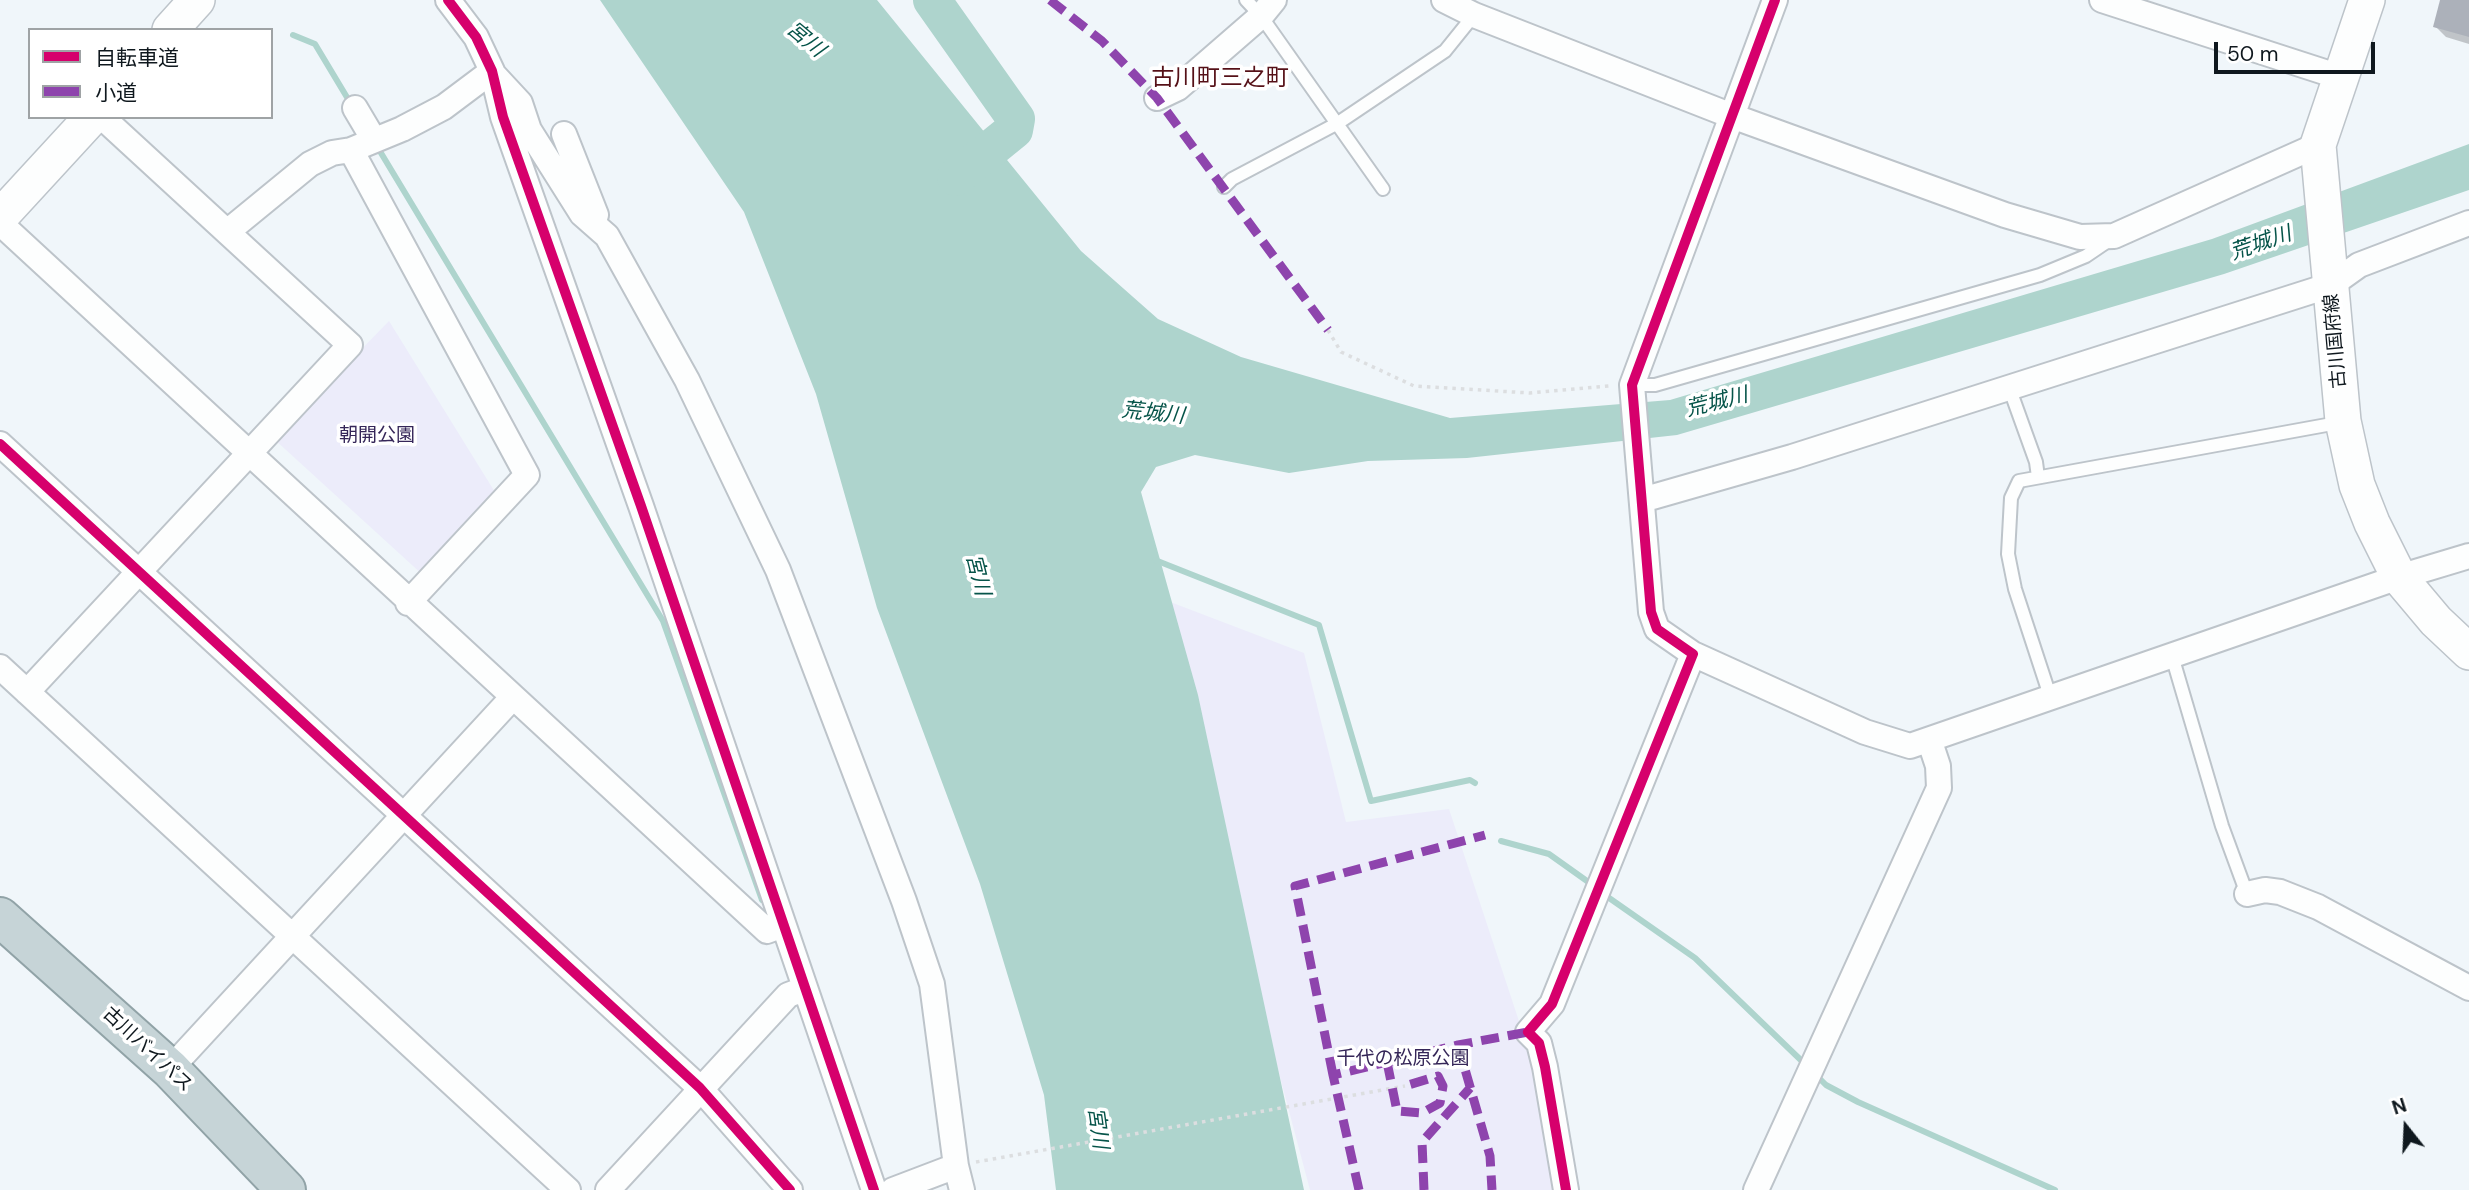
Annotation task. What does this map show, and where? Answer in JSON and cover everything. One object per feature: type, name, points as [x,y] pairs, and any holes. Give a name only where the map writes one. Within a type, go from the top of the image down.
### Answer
[{"type":"highway","name":"古川バイパス","points":[[0,917],[170,1069],[286,1190]]},
{"type":"main road","points":[[172,28],[197,0]]},
{"type":"main road","name":"古川国府線","points":[[2367,0],[2319,150],[2343,421],[2357,485],[2372,523],[2399,576],[2436,621],[2469,652]]},
{"type":"main road","points":[[0,220],[90,119]]},
{"type":"street","points":[[448,0],[476,37],[492,71],[503,117],[641,506],[797,992],[874,1190]]},
{"type":"street","points":[[1444,0],[1474,15],[1732,116],[2005,215],[2080,237],[2114,236],[2319,150]]},
{"type":"street","points":[[1775,0],[1632,384],[1651,612],[1657,629],[1693,654],[1898,745],[1910,746],[1930,742],[2399,576],[2469,556]]},
{"type":"street","points":[[2102,0],[2343,78]]},
{"type":"street","points":[[1157,98],[1178,89],[1260,5]]},
{"type":"street","points":[[227,232],[310,164],[332,153],[351,150],[402,129],[444,107],[492,71]]},
{"type":"street","points":[[492,71],[520,103],[529,130],[582,214],[607,236]]},
{"type":"street","points":[[355,108],[374,139]]},
{"type":"street","points":[[27,692],[350,345],[104,119]]},
{"type":"street","points":[[564,135],[607,236],[724,454],[778,570],[822,679],[932,984],[967,1164],[962,1190]]},
{"type":"street","points":[[351,150],[527,475],[408,603]]},
{"type":"street","points":[[0,220],[512,698],[776,927]]},
{"type":"street","points":[[1642,494],[1792,457],[2010,387],[2331,279],[2359,265],[2469,223]]},
{"type":"street","points":[[0,444],[700,1088],[790,1190]]},
{"type":"street","points":[[1566,1190],[1545,1067],[1539,1043],[1528,1032],[1552,1004],[1693,654]]},
{"type":"street","points":[[0,667],[568,1190]]},
{"type":"street","points":[[170,1069],[293,939],[512,698]]},
{"type":"street","points":[[1756,1190],[1939,788],[1938,766],[1930,742]]},
{"type":"street","points":[[2247,894],[2265,890],[2280,892],[2318,907],[2469,988]]},
{"type":"street","points":[[608,1190],[700,1088],[797,992]]},
{"type":"street","points":[[893,1190],[967,1164]]},
{"type":"lane","points":[[1260,5],[1383,189]]},
{"type":"lane","points":[[1224,187],[1232,179],[1338,123],[1445,51],[1474,15]]},
{"type":"lane","points":[[1632,384],[1655,385],[2040,275],[2086,256],[2114,236]]},
{"type":"lane","points":[[2010,387],[2036,462],[2038,477]]},
{"type":"lane","points":[[2051,699],[2015,589],[2008,554],[2011,498],[2019,481],[2343,421]]},
{"type":"lane","points":[[2172,656],[2222,826],[2247,894]]},
{"type":"path","points":[[1328,330],[1341,352],[1414,386],[1530,393],[1632,384]]},
{"type":"path","points":[[967,1164],[1405,1086]]},
{"type":"green space","name":"朝開公園","points":[[389,321],[498,497],[424,576],[274,439]]},
{"type":"green space","name":"千代の松原公園","points":[[1152,595],[1304,653],[1346,822],[1449,809],[1545,1100],[1558,1190],[1310,1190]]},
{"type":"water","points":[[600,0],[877,0],[1081,251],[1158,319],[1241,357],[1450,418],[1670,400],[2212,239],[2469,144],[2469,190],[2224,274],[1677,435],[1467,458],[1368,461],[1289,473],[1195,455],[1156,467],[1141,492],[1198,695],[1304,1190],[1056,1190],[1044,1095],[980,884],[877,608],[816,394],[744,212]]},
{"type":"building","points":[[2440,0],[2469,0],[2469,37],[2433,27]]},
{"type":"waterway","points":[[932,0],[1016,119],[1014,130],[956,177]]},
{"type":"waterway","points":[[293,35],[315,44],[351,104]]},
{"type":"waterway","points":[[378,148],[663,621],[762,900]]},
{"type":"waterway","points":[[1155,560],[1319,625],[1371,801],[1470,780],[1475,783]]},
{"type":"waterway","points":[[1501,841],[1549,854],[1594,886]]},
{"type":"waterway","points":[[1602,893],[1695,958],[1807,1066]]},
{"type":"waterway","points":[[1815,1074],[1826,1085],[1858,1102],[2055,1190]]},
{"type":"marked path","points":[[1050,0],[1102,41],[1157,98],[1328,330]]},
{"type":"marked path","points":[[1333,1075],[1295,886],[1485,835]]},
{"type":"marked path","points":[[1359,1190],[1333,1075],[1458,1045],[1528,1032]]},
{"type":"marked path","points":[[1458,1045],[1490,1156],[1492,1190]]},
{"type":"marked path","points":[[1387,1062],[1397,1111],[1422,1113],[1440,1103],[1443,1086],[1438,1076],[1405,1086]]},
{"type":"marked path","points":[[1424,1190],[1422,1142],[1470,1088]]},
{"type":"cycle path","points":[[448,0],[476,37],[492,71],[503,117],[641,506],[874,1190]]},
{"type":"cycle path","points":[[1566,1190],[1545,1067],[1539,1043],[1528,1032],[1552,1004],[1693,654],[1657,629],[1651,612],[1632,385],[1775,0]]},
{"type":"cycle path","points":[[0,444],[700,1088],[790,1190]]},
{"type":"district","name":"古川町三之町","points":[[1220,79]]},
{"type":"water label","name":"宮川","points":[[805,40]]},
{"type":"water label","name":"荒城川","points":[[2261,244]]},
{"type":"water label","name":"荒城川","points":[[1717,403]]},
{"type":"water label","name":"荒城川","points":[[1153,414]]},
{"type":"water label","name":"宮川","points":[[977,575]]},
{"type":"water label","name":"宮川","points":[[1097,1128]]}]
